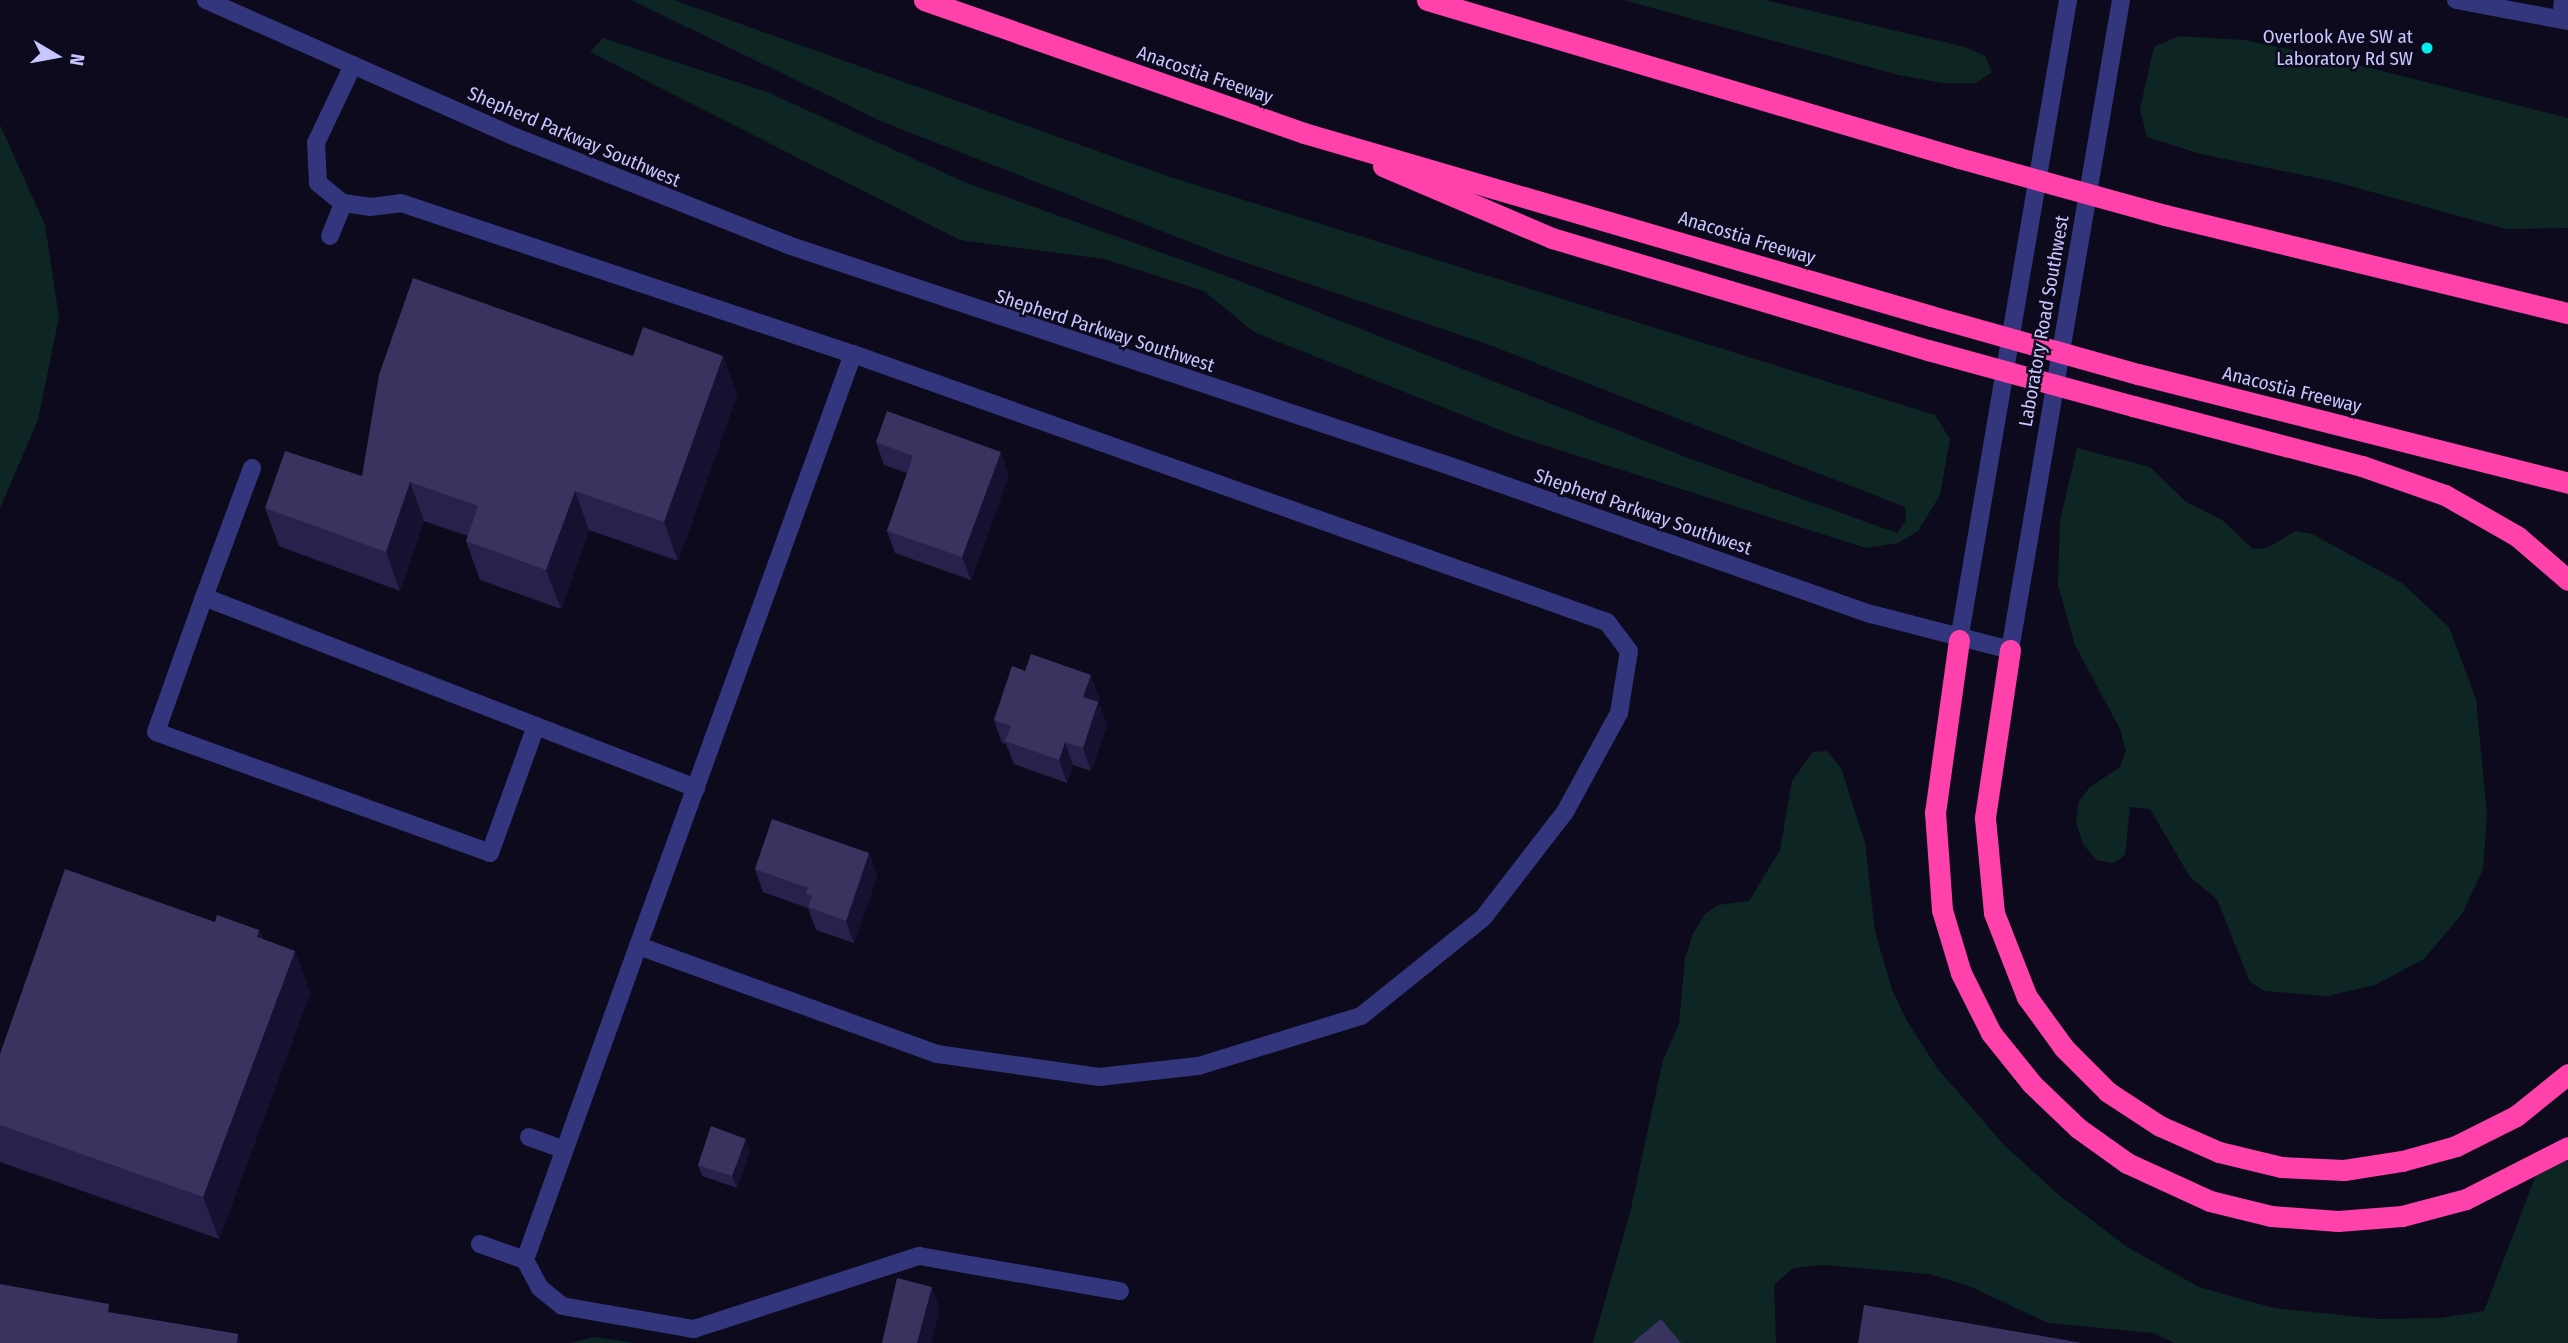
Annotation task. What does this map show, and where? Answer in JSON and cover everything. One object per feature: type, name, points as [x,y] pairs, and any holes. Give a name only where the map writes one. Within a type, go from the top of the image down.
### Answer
[{"type":"highway","name":"Anacostia Freeway","points":[[924,0],[1304,133],[2138,374],[2568,483]]},
{"type":"highway","points":[[1427,0],[1959,158],[2165,215],[2568,313]]},
{"type":"highway","points":[[1304,133],[1552,238],[1928,350],[2362,466],[2445,495],[2517,536],[2568,580]]},
{"type":"highway","points":[[1959,639],[1936,812],[1942,910],[1961,973],[1991,1033],[2032,1084],[2078,1128],[2127,1163],[2210,1201],[2272,1216],[2338,1221],[2402,1216],[2466,1199],[2568,1147]]},
{"type":"highway","points":[[2010,650],[1985,818],[1994,913],[2027,997],[2064,1048],[2108,1092],[2160,1126],[2219,1152],[2281,1167],[2344,1170],[2402,1161],[2456,1146],[2516,1116],[2568,1074]]},
{"type":"street","name":"Shepherd Parkway Southwest","points":[[206,0],[573,161],[788,245],[1450,466],[1871,614],[1959,639],[2010,650]]},
{"type":"street","name":"Laboratory Road Southwest","points":[[1959,639],[2068,0]]},
{"type":"street","name":"Laboratory Road Southwest","points":[[2010,650],[2121,0]]},
{"type":"street","points":[[2456,0],[2564,20],[2563,0]]},
{"type":"street","points":[[353,65],[316,143],[318,183],[343,203],[370,207],[401,203],[853,355],[1607,622],[1629,651],[1619,713],[1565,812],[1483,918],[1361,1016],[1198,1066],[1099,1077],[937,1054],[638,946]]},
{"type":"street","points":[[330,236],[343,203]]},
{"type":"street","points":[[525,1260],[853,355]]},
{"type":"street","points":[[252,468],[156,732],[490,853],[536,726]]},
{"type":"street","points":[[204,597],[696,788]]},
{"type":"street","points":[[529,1137],[564,1150]]},
{"type":"street","points":[[480,1244],[525,1260],[540,1289],[562,1306],[694,1329],[919,1256],[1120,1291]]},
{"type":"green space","points":[[631,0],[674,0],[1167,176],[1935,415],[1950,439],[1940,495],[1918,531],[1898,543],[1866,548],[1515,436],[1254,332],[1204,291],[1104,259],[960,240],[590,52],[603,38],[767,92],[967,183],[1224,275],[1688,458],[1897,533],[1906,520],[1905,507],[1487,344],[1223,255],[883,122]]},
{"type":"green space","points":[[1623,0],[1765,0],[1965,47],[1985,56],[1992,72],[1976,83],[1942,83],[1899,75]]},
{"type":"green space","points":[[2179,36],[2244,40],[2323,56],[2568,118],[2568,228],[2506,229],[2332,181],[2201,154],[2147,137],[2140,109],[2154,47]]},
{"type":"green space","points":[[0,125],[45,225],[59,317],[38,420],[0,508]]},
{"type":"green space","points":[[2077,448],[2150,467],[2185,501],[2222,520],[2253,549],[2267,548],[2296,531],[2312,534],[2402,583],[2449,627],[2476,699],[2487,815],[2483,869],[2462,914],[2424,959],[2375,985],[2327,996],[2265,991],[2250,982],[2217,899],[2190,877],[2150,809],[2130,807],[2125,855],[2113,863],[2096,860],[2083,844],[2076,822],[2079,801],[2090,787],[2120,767],[2126,751],[2120,729],[2075,645],[2058,585],[2060,521]]},
{"type":"green space","points":[[1827,751],[1841,768],[1865,843],[1875,931],[1892,990],[1907,1021],[1937,1068],[2004,1145],[2060,1196],[2127,1247],[2199,1287],[2274,1308],[2379,1319],[2440,1318],[2484,1311],[2544,1154],[2568,1139],[2568,1343],[2175,1343],[2153,1333],[2048,1323],[1969,1286],[1929,1274],[1822,1265],[1793,1268],[1774,1285],[1776,1343],[1593,1343],[1630,1213],[1663,1060],[1679,1024],[1685,958],[1693,934],[1705,914],[1718,905],[1749,901],[1780,850],[1792,781],[1813,752]]},
{"type":"green space","points":[[595,1337],[635,1343],[568,1343]]},
{"type":"building","points":[[413,278],[633,356],[643,327],[723,356],[664,522],[575,491],[546,570],[466,541],[478,506],[410,482],[386,552],[265,508],[285,451],[362,476],[379,375]]},
{"type":"building","points":[[887,411],[1001,452],[962,557],[887,531],[913,456],[876,442]]},
{"type":"building","points":[[1031,654],[1091,675],[1083,697],[1098,702],[1083,748],[1065,742],[1059,760],[1005,741],[1011,726],[994,720],[1012,666],[1025,671]]},
{"type":"building","points":[[772,819],[869,853],[846,921],[808,907],[812,896],[806,894],[808,888],[755,869]]},
{"type":"building","points":[[65,869],[215,922],[217,915],[259,930],[257,937],[295,951],[203,1197],[0,1125],[0,1054]]},
{"type":"building","points":[[711,1126],[746,1139],[732,1176],[698,1165]]},
{"type":"building","points":[[897,1278],[932,1287],[917,1343],[882,1343]]},
{"type":"building","points":[[0,1284],[109,1304],[108,1312],[238,1334],[237,1343],[0,1343]]},
{"type":"building","points":[[1864,1305],[2082,1343],[1858,1343]]},
{"type":"building","points":[[1661,1319],[1681,1343],[1632,1343]]},
{"type":"place","name":"Overlook Ave SW at Laboratory Rd SW","points":[[2427,48]]}]
